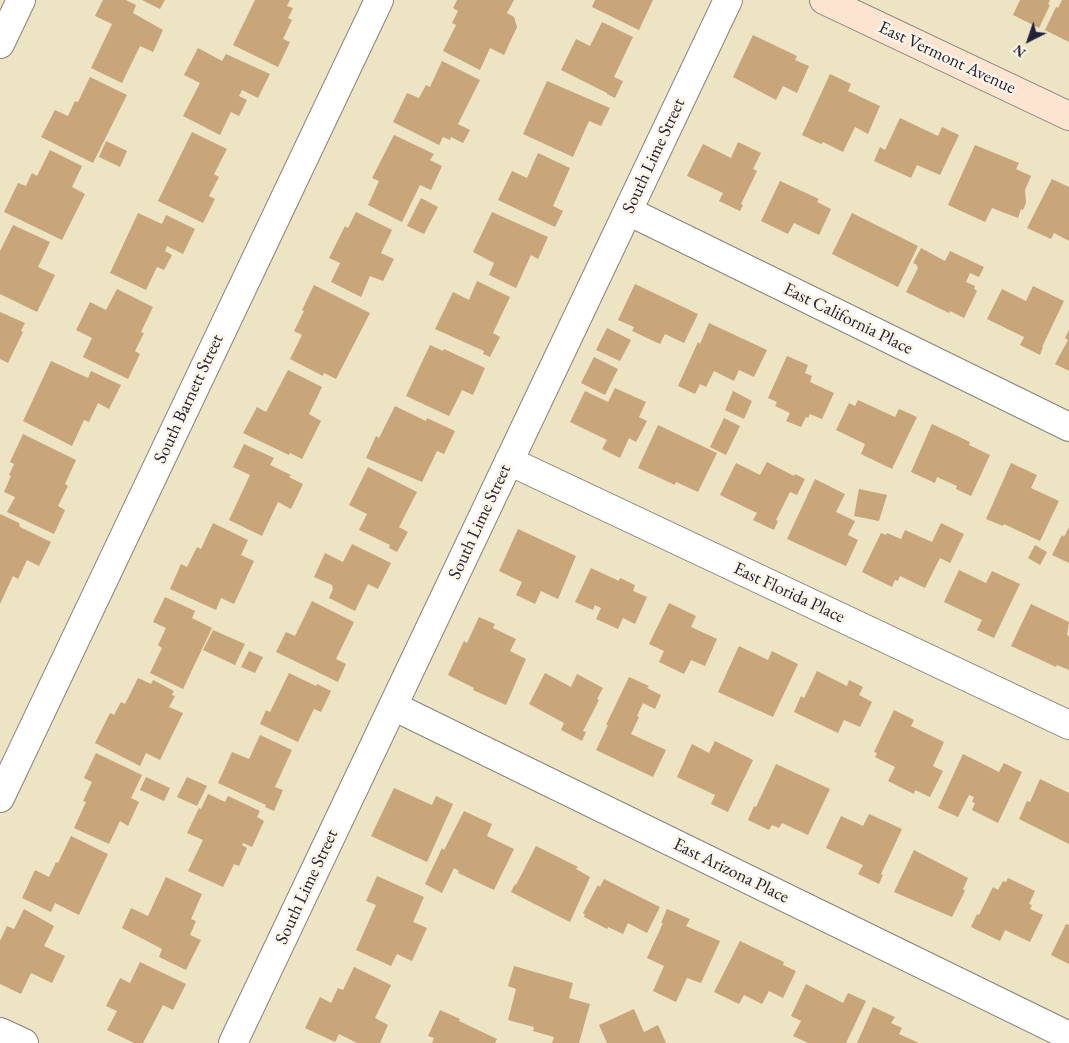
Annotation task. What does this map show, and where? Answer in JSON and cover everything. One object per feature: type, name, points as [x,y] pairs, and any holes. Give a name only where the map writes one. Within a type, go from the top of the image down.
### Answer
[{"type":"street","points":[[0,44],[21,0]]},
{"type":"street","name":"South Barnett Street","points":[[0,798],[378,0]]},
{"type":"street","name":"South Lime Street","points":[[233,1043],[728,0]]},
{"type":"street","name":"East Vermont Avenue","points":[[824,0],[1069,116]]},
{"type":"street","name":"East California Place","points":[[628,211],[1069,426]]},
{"type":"street","name":"East Florida Place","points":[[509,461],[1069,726]]},
{"type":"street","name":"East Arizona Place","points":[[393,706],[1069,1036]]},
{"type":"street","points":[[0,1032],[24,1043]]},
{"type":"building","points":[[103,0],[126,0],[136,5],[133,13],[163,30],[153,52],[140,46],[122,83],[91,68],[112,24],[95,16]]},
{"type":"building","points":[[142,0],[165,0],[160,9]]},
{"type":"building","points":[[255,0],[290,0],[287,6],[293,8],[288,18],[292,20],[283,39],[290,42],[278,67],[233,45]]},
{"type":"building","points":[[457,0],[514,0],[507,13],[514,17],[517,27],[504,55],[490,48],[480,70],[443,51],[456,25],[452,23],[458,11],[453,8]]},
{"type":"building","points":[[595,0],[653,0],[639,30],[592,7]]},
{"type":"building","points":[[1020,0],[1050,0],[1048,4],[1050,5],[1039,28],[1013,15]]},
{"type":"building","points":[[1062,0],[1069,0],[1069,42],[1045,30],[1056,7],[1058,8]]},
{"type":"building","points":[[602,22],[633,37],[614,77],[623,81],[615,98],[561,70],[576,39],[590,46]]},
{"type":"building","points":[[753,35],[797,56],[795,60],[809,66],[797,93],[783,86],[776,100],[733,77]]},
{"type":"building","points":[[198,48],[222,61],[226,54],[270,74],[258,98],[242,90],[239,96],[247,100],[239,116],[231,112],[220,135],[183,116],[200,83],[184,75]]},
{"type":"building","points":[[442,61],[480,80],[458,124],[470,130],[463,143],[451,137],[450,140],[443,137],[439,145],[393,122],[407,93],[419,98],[426,85],[430,87]]},
{"type":"building","points":[[830,74],[851,84],[848,91],[880,106],[868,134],[855,127],[843,152],[823,142],[821,144],[802,135]]},
{"type":"building","points":[[90,77],[127,95],[93,163],[41,137],[55,110],[68,116],[75,101],[78,102]]},
{"type":"building","points":[[547,81],[610,108],[601,126],[589,121],[573,157],[523,134]]},
{"type":"building","points":[[900,118],[938,136],[942,127],[959,135],[940,175],[917,165],[911,178],[874,161],[880,147],[885,150]]},
{"type":"building","points":[[192,132],[227,149],[214,174],[219,177],[209,196],[215,199],[203,223],[158,201]]},
{"type":"building","points":[[394,135],[434,154],[430,160],[442,166],[431,190],[420,185],[402,222],[368,205],[379,181],[372,178]]},
{"type":"building","points":[[106,141],[127,151],[120,167],[99,157]]},
{"type":"building","points":[[738,142],[761,153],[753,169],[757,171],[741,204],[743,205],[740,211],[719,201],[723,193],[687,176],[703,144],[731,158]]},
{"type":"building","points":[[975,145],[1019,163],[1016,169],[1031,176],[1025,190],[1026,203],[1023,210],[1021,209],[1018,218],[992,208],[985,222],[948,205]]},
{"type":"building","points":[[50,150],[82,166],[72,187],[85,194],[62,240],[4,212],[18,183],[26,186],[32,173],[37,176]]},
{"type":"building","points":[[538,153],[570,168],[553,206],[563,211],[555,227],[498,200],[512,171],[527,178]]},
{"type":"building","points":[[1052,179],[1069,187],[1069,241],[1054,233],[1051,239],[1027,228]]},
{"type":"building","points":[[780,181],[819,199],[817,202],[831,209],[819,235],[794,223],[788,234],[761,221]]},
{"type":"building","points":[[421,198],[438,207],[424,234],[407,226]]},
{"type":"building","points":[[356,212],[392,230],[381,253],[394,259],[383,281],[370,276],[361,297],[331,282],[340,263],[329,258],[345,226],[348,228]]},
{"type":"building","points":[[492,212],[548,237],[538,259],[531,255],[516,288],[489,275],[494,263],[473,252]]},
{"type":"building","points":[[138,213],[162,224],[166,215],[195,229],[183,254],[167,246],[165,251],[172,255],[164,270],[157,267],[146,290],[110,273]]},
{"type":"building","points":[[852,213],[918,246],[898,287],[832,254]]},
{"type":"building","points":[[13,225],[50,242],[38,267],[55,275],[37,312],[0,294],[0,251]]},
{"type":"building","points":[[921,248],[945,261],[950,251],[984,267],[979,277],[970,273],[966,282],[975,286],[974,289],[977,291],[964,318],[950,311],[949,313],[906,292],[918,268],[913,263]]},
{"type":"building","points":[[477,281],[510,297],[493,333],[500,337],[490,357],[483,354],[484,351],[435,329],[453,292],[469,300]]},
{"type":"building","points":[[635,284],[698,314],[684,343],[665,334],[660,344],[632,331],[634,327],[618,320]]},
{"type":"building","points":[[314,285],[370,313],[336,379],[324,373],[323,376],[290,359],[302,335],[294,331]]},
{"type":"building","points":[[1033,286],[1064,301],[1040,355],[1020,345],[1024,337],[987,319],[1002,289],[1026,301]]},
{"type":"building","points":[[117,289],[153,307],[141,332],[144,333],[135,351],[140,354],[128,379],[83,357],[92,338],[76,330],[90,302],[106,310]]},
{"type":"building","points":[[0,312],[25,323],[21,331],[23,332],[8,363],[0,359]]},
{"type":"building","points":[[709,323],[767,350],[754,377],[739,370],[734,381],[714,371],[706,387],[700,384],[695,394],[678,386]]},
{"type":"building","points":[[607,328],[631,340],[620,361],[596,350]]},
{"type":"building","points":[[1069,330],[1069,371],[1055,364],[1068,340],[1065,338]]},
{"type":"building","points":[[430,345],[443,351],[444,349],[485,368],[473,395],[462,390],[449,416],[406,396]]},
{"type":"building","points":[[787,356],[808,365],[805,373],[812,376],[810,382],[834,393],[822,419],[810,414],[808,418],[806,417],[801,427],[786,421],[790,413],[775,406],[777,402],[768,398]]},
{"type":"building","points":[[594,357],[618,369],[605,395],[581,383]]},
{"type":"building","points":[[51,361],[88,378],[91,371],[121,385],[109,409],[98,403],[89,422],[84,420],[72,446],[23,421]]},
{"type":"building","points":[[288,370],[322,387],[309,414],[321,421],[302,459],[290,453],[289,455],[243,433],[257,407],[266,412]]},
{"type":"building","points":[[615,388],[646,402],[639,417],[647,421],[636,442],[629,438],[620,458],[602,449],[607,440],[570,422],[585,391],[608,402]]},
{"type":"building","points":[[733,391],[752,401],[744,419],[725,410]]},
{"type":"building","points":[[858,400],[895,417],[899,409],[917,417],[892,469],[861,454],[865,444],[836,430],[849,403],[855,406]]},
{"type":"building","points":[[395,406],[426,421],[427,418],[455,431],[444,454],[437,451],[422,482],[366,458],[376,436],[379,438]]},
{"type":"building","points":[[724,418],[740,426],[726,455],[710,447]]},
{"type":"building","points":[[932,424],[970,442],[969,445],[990,455],[971,496],[956,489],[957,486],[937,477],[935,483],[911,472]]},
{"type":"building","points":[[658,425],[717,453],[698,492],[676,482],[675,485],[638,468]]},
{"type":"building","points":[[23,434],[76,460],[65,484],[68,486],[58,506],[65,510],[54,534],[7,512],[15,497],[4,492],[14,464],[10,462]]},
{"type":"building","points":[[244,444],[274,458],[270,465],[291,475],[289,477],[303,484],[291,509],[278,502],[262,536],[229,520],[250,475],[233,467]]},
{"type":"building","points":[[767,462],[794,476],[795,474],[805,479],[797,495],[790,492],[776,520],[778,521],[774,530],[753,520],[757,513],[720,495],[736,463],[760,475]]},
{"type":"building","points":[[1011,463],[1037,475],[1031,488],[1059,501],[1040,541],[1004,524],[1003,526],[986,519]]},
{"type":"building","points":[[368,467],[417,492],[399,527],[408,532],[397,552],[389,548],[390,545],[359,530],[367,514],[349,505]]},
{"type":"building","points":[[815,479],[845,494],[836,512],[855,521],[848,535],[858,540],[846,566],[787,539]]},
{"type":"building","points":[[859,489],[887,495],[879,521],[854,516]]},
{"type":"building","points":[[0,514],[19,523],[20,527],[51,542],[39,566],[27,560],[18,579],[13,576],[0,604]]},
{"type":"building","points":[[213,523],[248,540],[241,555],[254,561],[234,604],[221,598],[216,610],[170,589],[181,564],[187,567],[197,547],[201,549]]},
{"type":"building","points":[[941,523],[964,534],[950,563],[940,558],[925,588],[900,576],[898,581],[895,580],[892,587],[862,572],[881,533],[886,535],[887,533],[901,539],[905,530],[932,542]]},
{"type":"building","points":[[1069,527],[1069,563],[1052,555],[1062,535],[1064,537]]},
{"type":"building","points":[[518,529],[576,556],[558,599],[541,591],[535,604],[516,595],[522,582],[499,571]]},
{"type":"building","points":[[352,544],[391,563],[378,589],[368,584],[355,611],[329,598],[333,589],[332,585],[314,577],[325,553],[343,562]]},
{"type":"building","points":[[1035,545],[1047,552],[1040,565],[1028,558]]},
{"type":"building","points":[[591,568],[619,581],[620,578],[635,585],[633,591],[647,597],[635,624],[623,618],[618,629],[596,619],[601,608],[595,605],[593,610],[575,602]]},
{"type":"building","points":[[959,570],[986,583],[992,571],[1020,584],[994,638],[977,630],[982,620],[944,602]]},
{"type":"building","points":[[165,597],[195,611],[192,618],[212,628],[183,689],[150,673],[162,648],[158,645],[166,628],[153,622]]},
{"type":"building","points":[[312,601],[354,622],[336,659],[346,664],[338,682],[276,652],[286,632],[295,636]]},
{"type":"building","points":[[669,603],[696,616],[691,627],[717,639],[705,666],[691,660],[684,674],[659,662],[664,651],[649,644]]},
{"type":"building","points":[[1031,604],[1069,622],[1067,635],[1069,636],[1069,670],[1057,665],[1056,667],[1011,646]]},
{"type":"building","points":[[479,617],[495,624],[493,628],[516,639],[510,651],[526,659],[506,705],[473,690],[474,688],[448,675],[464,641],[467,643]]},
{"type":"building","points":[[213,630],[245,644],[235,665],[203,650]]},
{"type":"building","points":[[739,646],[768,660],[772,651],[798,664],[773,717],[718,692]]},
{"type":"building","points":[[249,651],[263,657],[255,673],[241,667]]},
{"type":"building","points":[[817,671],[847,686],[849,680],[863,687],[859,695],[872,702],[860,727],[844,720],[838,733],[794,712],[801,696],[804,698]]},
{"type":"building","points":[[289,673],[331,691],[321,712],[314,709],[298,742],[260,724],[266,710],[270,712]]},
{"type":"building","points":[[545,673],[571,687],[577,674],[603,688],[583,731],[586,732],[582,741],[561,730],[564,723],[529,704]]},
{"type":"building","points":[[629,677],[649,686],[647,688],[661,695],[655,709],[643,703],[631,734],[666,750],[653,777],[596,750]]},
{"type":"building","points":[[138,678],[151,684],[153,680],[174,691],[172,695],[175,696],[169,707],[183,713],[160,760],[146,753],[140,766],[95,743],[110,713],[114,715],[121,702],[125,704]]},
{"type":"building","points":[[894,710],[914,720],[911,726],[944,742],[933,766],[943,771],[930,797],[915,790],[914,794],[888,781],[895,767],[875,757],[877,753],[874,752]]},
{"type":"building","points":[[260,735],[292,750],[275,787],[283,790],[274,811],[265,807],[266,805],[218,783],[232,752],[249,759]]},
{"type":"building","points":[[715,741],[753,760],[728,812],[711,804],[715,795],[677,777],[692,744],[709,753]]},
{"type":"building","points":[[96,753],[142,775],[131,798],[139,802],[128,826],[120,821],[109,844],[74,828],[86,802],[83,801],[92,782],[84,778]]},
{"type":"building","points":[[963,754],[999,772],[1004,763],[1022,772],[998,823],[972,810],[975,803],[972,802],[974,797],[969,795],[958,817],[938,808]]},
{"type":"building","points":[[776,764],[830,789],[808,835],[782,823],[779,828],[772,825],[769,830],[748,820]]},
{"type":"building","points":[[146,777],[170,788],[164,801],[140,790]]},
{"type":"building","points":[[187,777],[207,786],[197,806],[177,797]]},
{"type":"building","points":[[1040,779],[1069,793],[1069,844],[1019,819],[1027,801],[1030,802]]},
{"type":"building","points":[[394,788],[432,805],[436,796],[453,804],[427,862],[371,836]]},
{"type":"building","points":[[208,794],[225,802],[228,796],[260,811],[257,817],[264,821],[252,847],[243,843],[242,845],[247,848],[239,866],[234,864],[223,887],[188,871],[203,840],[187,833]]},
{"type":"building","points":[[464,811],[492,824],[487,836],[514,849],[494,890],[458,873],[459,871],[454,868],[442,893],[425,884],[442,848],[444,850]]},
{"type":"building","points":[[869,814],[902,829],[881,874],[883,875],[879,884],[858,874],[863,865],[826,848],[841,816],[863,826]]},
{"type":"building","points":[[71,836],[108,854],[79,915],[55,903],[51,912],[22,898],[35,870],[49,877]]},
{"type":"building","points":[[536,846],[578,867],[576,869],[590,877],[570,922],[511,892]]},
{"type":"building","points":[[914,850],[968,878],[963,889],[965,891],[952,917],[894,892]]},
{"type":"building","points":[[377,876],[424,897],[413,922],[427,928],[412,961],[397,954],[391,966],[356,950],[376,905],[366,901]]},
{"type":"building","points":[[166,877],[202,894],[191,919],[196,921],[190,935],[201,940],[186,970],[159,957],[162,949],[122,928],[131,908],[148,916]]},
{"type":"building","points":[[1008,878],[1035,891],[1029,904],[1032,905],[1030,909],[1043,915],[1030,942],[1005,930],[1000,941],[971,927],[993,887],[998,890],[1003,881],[1006,882]]},
{"type":"building","points":[[604,879],[660,907],[647,933],[628,923],[623,934],[608,927],[607,929],[584,917],[585,914],[583,913],[598,885],[600,887]]},
{"type":"building","points":[[24,909],[54,926],[44,946],[65,956],[52,983],[31,973],[21,994],[0,984],[0,941],[7,926],[14,929]]},
{"type":"building","points":[[667,909],[690,919],[686,926],[720,941],[701,983],[687,978],[676,1002],[653,991],[664,966],[647,958],[663,923],[661,923]]},
{"type":"building","points":[[1066,924],[1069,925],[1069,964],[1051,955]]},
{"type":"building","points":[[740,941],[784,962],[783,965],[796,971],[783,998],[769,991],[762,1004],[744,995],[739,1004],[714,992]]},
{"type":"building","points":[[140,962],[186,984],[173,1010],[163,1005],[143,1043],[134,1043],[107,1030],[117,1011],[106,1006],[120,978],[130,983]]},
{"type":"building","points":[[514,966],[573,983],[569,998],[590,1004],[579,1043],[552,1043],[554,1037],[533,1031],[534,1027],[508,1020],[516,989],[508,986]]},
{"type":"building","points":[[354,967],[391,985],[375,1018],[388,1025],[380,1043],[357,1043],[339,1034],[335,1042],[305,1028],[320,997],[331,1003],[338,988],[343,990]]},
{"type":"building","points":[[806,984],[843,1003],[848,993],[866,1001],[846,1043],[808,1043],[793,1036],[801,1021],[791,1016]]},
{"type":"building","points":[[873,1007],[895,1017],[891,1023],[902,1028],[899,1034],[919,1043],[857,1043]]},
{"type":"building","points":[[634,1009],[644,1032],[658,1025],[666,1043],[607,1043],[599,1025]]},
{"type":"building","points":[[440,1010],[497,1039],[495,1043],[432,1043],[434,1038],[428,1036]]}]
